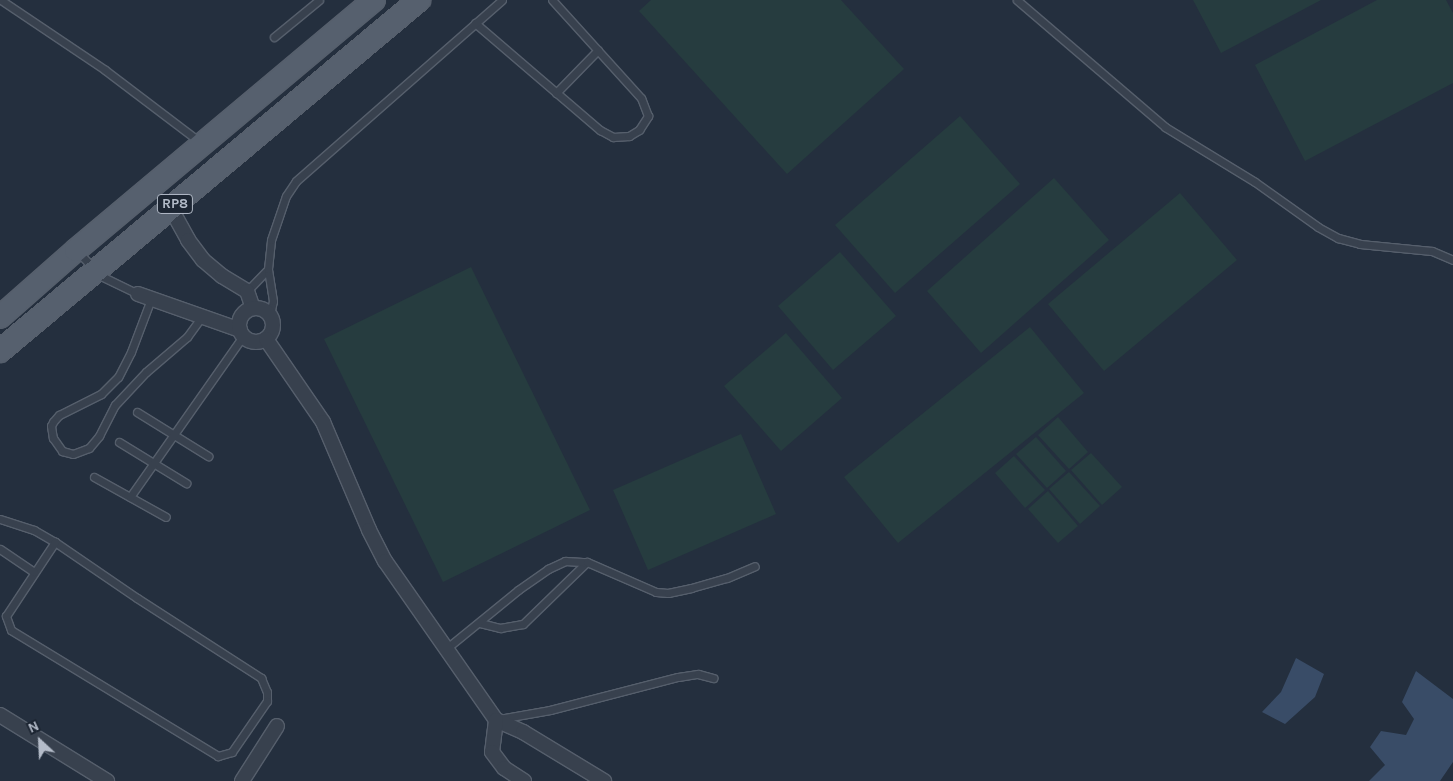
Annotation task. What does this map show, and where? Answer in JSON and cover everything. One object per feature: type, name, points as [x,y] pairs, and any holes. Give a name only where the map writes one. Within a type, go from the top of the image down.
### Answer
[{"type":"main road","name":"RP8","points":[[0,317],[76,250],[374,0]]},
{"type":"main road","name":"RP8","points":[[0,351],[419,0]]},
{"type":"street","points":[[170,207],[188,240],[203,260],[222,276],[247,291],[253,308]]},
{"type":"street","points":[[144,296],[202,316],[242,333],[252,341],[266,339],[273,330],[270,315],[262,309],[253,308],[243,314],[242,333]]},
{"type":"street","points":[[266,339],[324,422],[369,530],[385,561],[496,720],[523,732],[604,781]]},
{"type":"street","points":[[0,715],[107,781]]},
{"type":"street","points":[[496,720],[492,752],[504,768],[524,781]]},
{"type":"street","points":[[242,781],[277,726]]},
{"type":"lane","points":[[1,0],[129,87],[202,144]]},
{"type":"lane","points":[[274,37],[318,0]]},
{"type":"lane","points":[[270,315],[273,295],[268,269],[273,232],[286,196],[296,181],[502,0]]},
{"type":"lane","points":[[475,23],[600,130],[613,137],[629,136],[639,130],[648,116],[645,105],[638,93],[552,0]]},
{"type":"lane","points":[[1017,0],[1165,127],[1255,182],[1318,227],[1338,238],[1360,244],[1432,251],[1453,260]]},
{"type":"lane","points":[[556,93],[598,50]]},
{"type":"lane","points":[[76,250],[101,276],[144,296],[132,352],[118,377],[101,394],[59,415],[53,422],[51,426],[52,438],[62,451],[73,454],[89,448],[99,436],[115,405],[146,372],[187,337],[202,316]]},
{"type":"lane","points":[[247,291],[268,269]]},
{"type":"lane","points":[[130,497],[242,333]]},
{"type":"lane","points":[[137,412],[208,456]]},
{"type":"lane","points":[[119,442],[186,483]]},
{"type":"lane","points":[[94,477],[166,517]]},
{"type":"lane","points":[[0,518],[34,530],[56,542],[137,598],[261,678],[267,692],[267,701],[232,752],[218,756],[11,630],[6,616],[56,542]]},
{"type":"lane","points":[[0,550],[34,572]]},
{"type":"lane","points":[[447,648],[480,623],[518,590],[556,564],[575,560],[587,562],[656,592],[692,588],[727,578],[755,566]]},
{"type":"lane","points":[[480,623],[500,628],[522,624],[587,562]]},
{"type":"lane","points":[[496,720],[550,710],[678,677],[698,674],[713,678]]},
{"type":"green space","points":[[651,0],[841,0],[904,69],[787,174],[639,11]]},
{"type":"green space","points":[[1193,0],[1321,0],[1221,53]]},
{"type":"green space","points":[[1377,0],[1446,0],[1453,13],[1453,83],[1305,161],[1255,65]]},
{"type":"green space","points":[[960,116],[1020,184],[895,293],[835,225]]},
{"type":"green space","points":[[1054,178],[1109,240],[981,353],[927,291]]},
{"type":"green space","points":[[1180,193],[1237,260],[1104,371],[1048,304]]},
{"type":"green space","points":[[840,252],[896,316],[833,370],[778,306]]},
{"type":"green space","points":[[471,267],[590,510],[443,582],[324,339]]},
{"type":"green space","points":[[1030,327],[1084,393],[898,543],[844,477]]},
{"type":"green space","points":[[786,333],[842,398],[781,451],[724,386]]},
{"type":"green space","points":[[1058,417],[1088,452],[1069,469],[1038,435]]},
{"type":"green space","points":[[741,434],[776,514],[648,570],[613,490]]},
{"type":"green space","points":[[1036,437],[1066,471],[1047,488],[1016,454]]},
{"type":"green space","points":[[1091,453],[1122,487],[1102,505],[1071,470]]},
{"type":"green space","points":[[1014,456],[1045,490],[1025,508],[995,473]]},
{"type":"green space","points":[[1069,472],[1100,506],[1080,524],[1049,489]]},
{"type":"green space","points":[[1048,491],[1078,526],[1058,543],[1028,509]]},
{"type":"water","points":[[1296,658],[1324,674],[1315,697],[1285,724],[1262,712],[1281,692]]},
{"type":"water","points":[[1416,671],[1453,699],[1453,762],[1440,781],[1369,781],[1385,765],[1370,747],[1381,731],[1406,735],[1414,719],[1402,702]]}]
